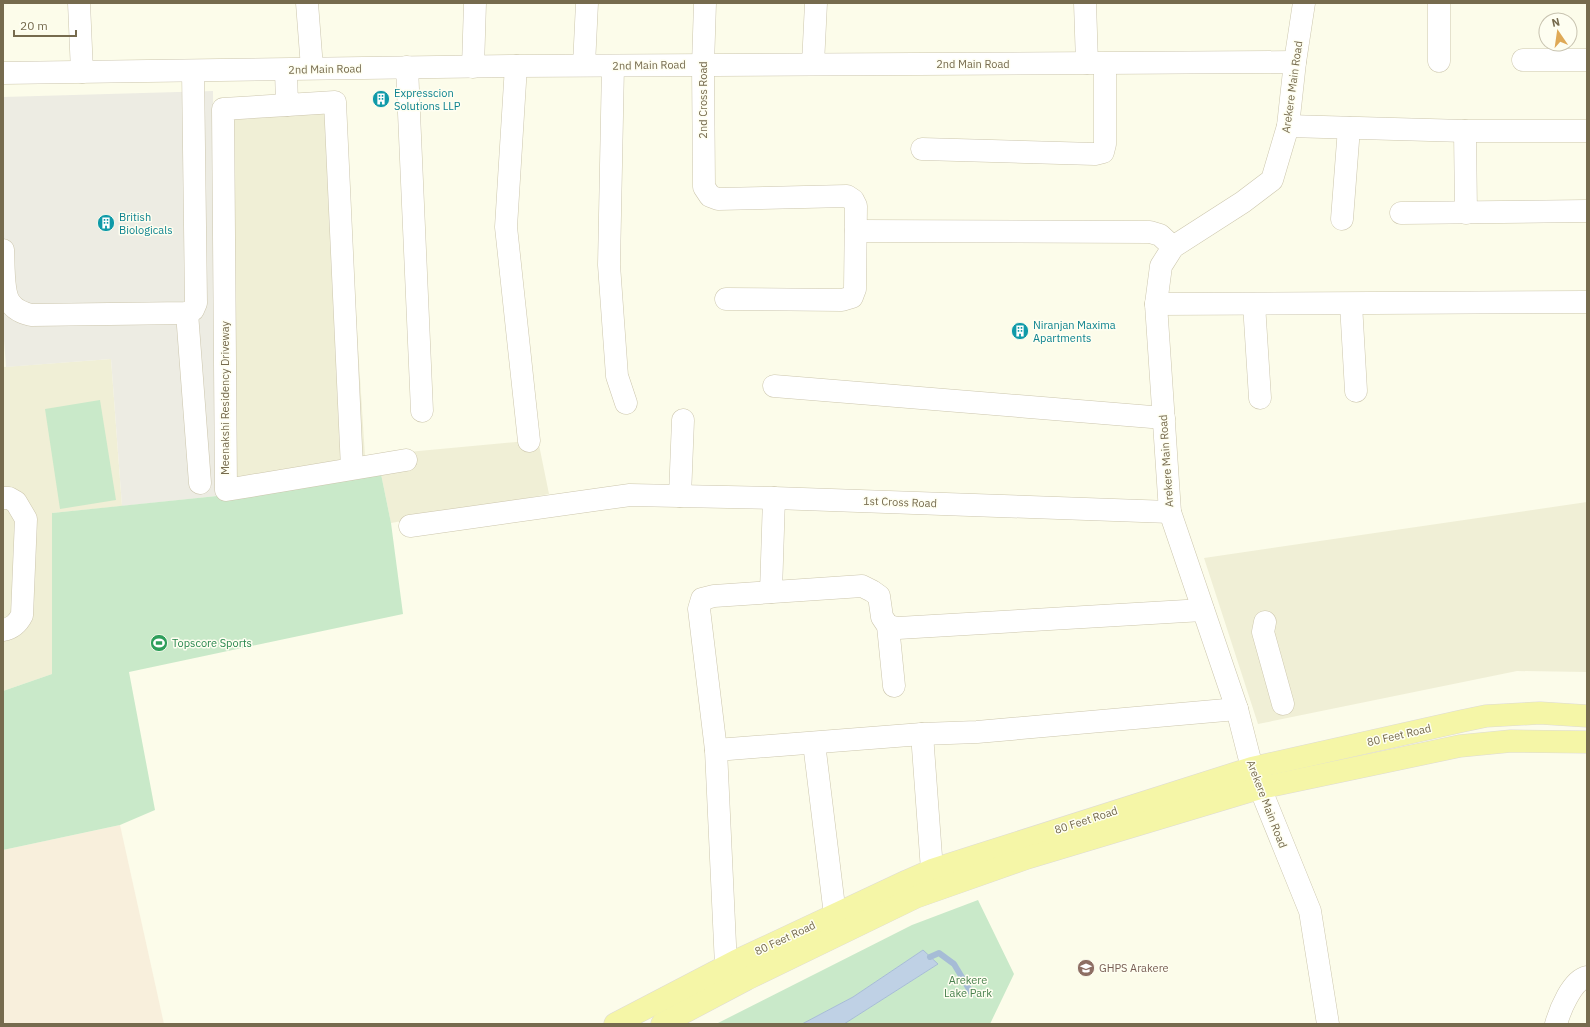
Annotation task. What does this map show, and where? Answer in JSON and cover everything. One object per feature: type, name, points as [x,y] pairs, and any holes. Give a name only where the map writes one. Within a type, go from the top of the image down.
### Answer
[{"type":"main road","name":"80 Feet Road","points":[[662,1024],[747,979],[932,870],[1252,768],[1462,721],[1499,715],[1540,713],[1587,716]]},
{"type":"main road","points":[[1499,715],[1501,742]]},
{"type":"main road","name":"80 Feet Road","points":[[615,1024],[726,966],[838,924],[1020,860],[1260,788],[1460,746],[1501,742],[1587,742]]},
{"type":"street","points":[[79,3],[82,72]]},
{"type":"street","points":[[307,3],[312,68]]},
{"type":"street","points":[[473,67],[475,3]]},
{"type":"street","points":[[584,66],[587,3]]},
{"type":"street","name":"2nd Cross Road","points":[[706,3],[703,65],[704,187],[710,196],[718,199],[847,196],[853,200],[856,206],[856,231]]},
{"type":"street","points":[[813,64],[816,3]]},
{"type":"street","points":[[922,149],[1095,154],[1102,152],[1105,144],[1096,64],[1085,3]]},
{"type":"street","name":"Arekere Main Road","points":[[1304,3],[1295,62],[1288,126],[1272,180],[1243,202],[1173,247],[1161,266],[1156,304],[1170,512],[1237,709],[1252,768],[1310,911],[1328,1024]]},
{"type":"street","points":[[1439,3],[1439,61]]},
{"type":"street","points":[[1523,60],[1587,60]]},
{"type":"street","name":"2nd Main Road","points":[[3,73],[516,66],[1295,62]]},
{"type":"street","points":[[516,66],[506,227],[529,441]]},
{"type":"street","points":[[613,66],[609,265],[617,376],[626,403]]},
{"type":"street","points":[[407,67],[422,411]]},
{"type":"street","points":[[282,70],[284,105]]},
{"type":"street","points":[[3,250],[6,296],[10,304],[18,311],[31,315],[187,313],[193,310],[196,303],[193,71]]},
{"type":"street","name":"Meenakshi Residency Driveway","points":[[335,102],[352,468],[226,490],[223,108],[284,105],[335,102]]},
{"type":"street","points":[[1288,126],[1465,131],[1587,131]]},
{"type":"street","points":[[1342,219],[1349,128]]},
{"type":"street","points":[[1465,131],[1466,213]]},
{"type":"street","points":[[1401,213],[1587,212]]},
{"type":"street","points":[[726,299],[842,300],[852,297],[855,289],[856,231],[1150,232],[1160,235],[1173,247]]},
{"type":"street","points":[[1156,304],[1587,302]]},
{"type":"street","points":[[1254,304],[1260,398]]},
{"type":"street","points":[[1351,304],[1356,391]]},
{"type":"street","points":[[187,313],[200,483]]},
{"type":"street","points":[[774,386],[1164,418]]},
{"type":"street","points":[[680,496],[683,420]]},
{"type":"street","points":[[352,468],[406,460]]},
{"type":"street","name":"1st Cross Road","points":[[410,526],[630,495],[774,498],[1170,512]]},
{"type":"street","points":[[3,498],[9,498],[16,502],[26,519],[22,615],[18,623],[9,629],[3,630]]},
{"type":"street","points":[[771,592],[774,498]]},
{"type":"street","points":[[726,966],[716,750],[699,609],[702,599],[714,596],[862,586],[879,596],[882,617],[888,626],[894,686]]},
{"type":"street","points":[[888,626],[906,627],[1203,610]]},
{"type":"street","points":[[1265,622],[1263,632],[1284,704]]},
{"type":"street","points":[[716,750],[922,734],[977,732],[1237,709]]},
{"type":"street","points":[[922,734],[932,870]]},
{"type":"street","points":[[814,743],[838,924]]},
{"type":"street","points":[[1556,1024],[1559,1014],[1574,985],[1582,978],[1587,977]]},
{"type":"shaded area","points":[[213,91],[217,496],[122,506],[111,359],[6,367],[3,326],[3,97]]},
{"type":"shaded area","points":[[342,94],[365,456],[538,440],[549,494],[391,523],[381,474],[217,496],[214,102]]},
{"type":"shaded area","points":[[111,359],[122,506],[52,513],[52,674],[3,691],[3,367]]},
{"type":"shaded area","points":[[1587,502],[1587,672],[1517,671],[1258,724],[1204,558]]},
{"type":"shaded area","points":[[120,825],[164,1024],[3,1024],[3,850]]},
{"type":"green space","points":[[100,400],[116,500],[60,509],[45,409]]},
{"type":"green space","name":"Topscore Sports","points":[[381,474],[391,523],[403,614],[129,672],[155,810],[120,825],[3,850],[3,691],[52,674],[52,513],[217,496]]},
{"type":"green space","name":"Arekere Lake Park","points":[[978,900],[1014,974],[990,1024],[844,1024],[938,964],[923,950],[853,997],[802,1024],[716,1024],[912,925]]},
{"type":"water","points":[[923,950],[938,964],[844,1024],[802,1024],[853,997]]},
{"type":"waterway","points":[[930,957],[939,953],[954,964],[972,994]]},
{"type":"place","name":"Expresscion Solutions LLP","points":[[381,99]]},
{"type":"place","name":"British Biologicals","points":[[106,223]]},
{"type":"place","name":"Niranjan Maxima Apartments","points":[[1020,331]]},
{"type":"place","name":"Topscore Sports","points":[[159,643]]},
{"type":"place","name":"GHPS Arakere","points":[[1086,968]]}]
